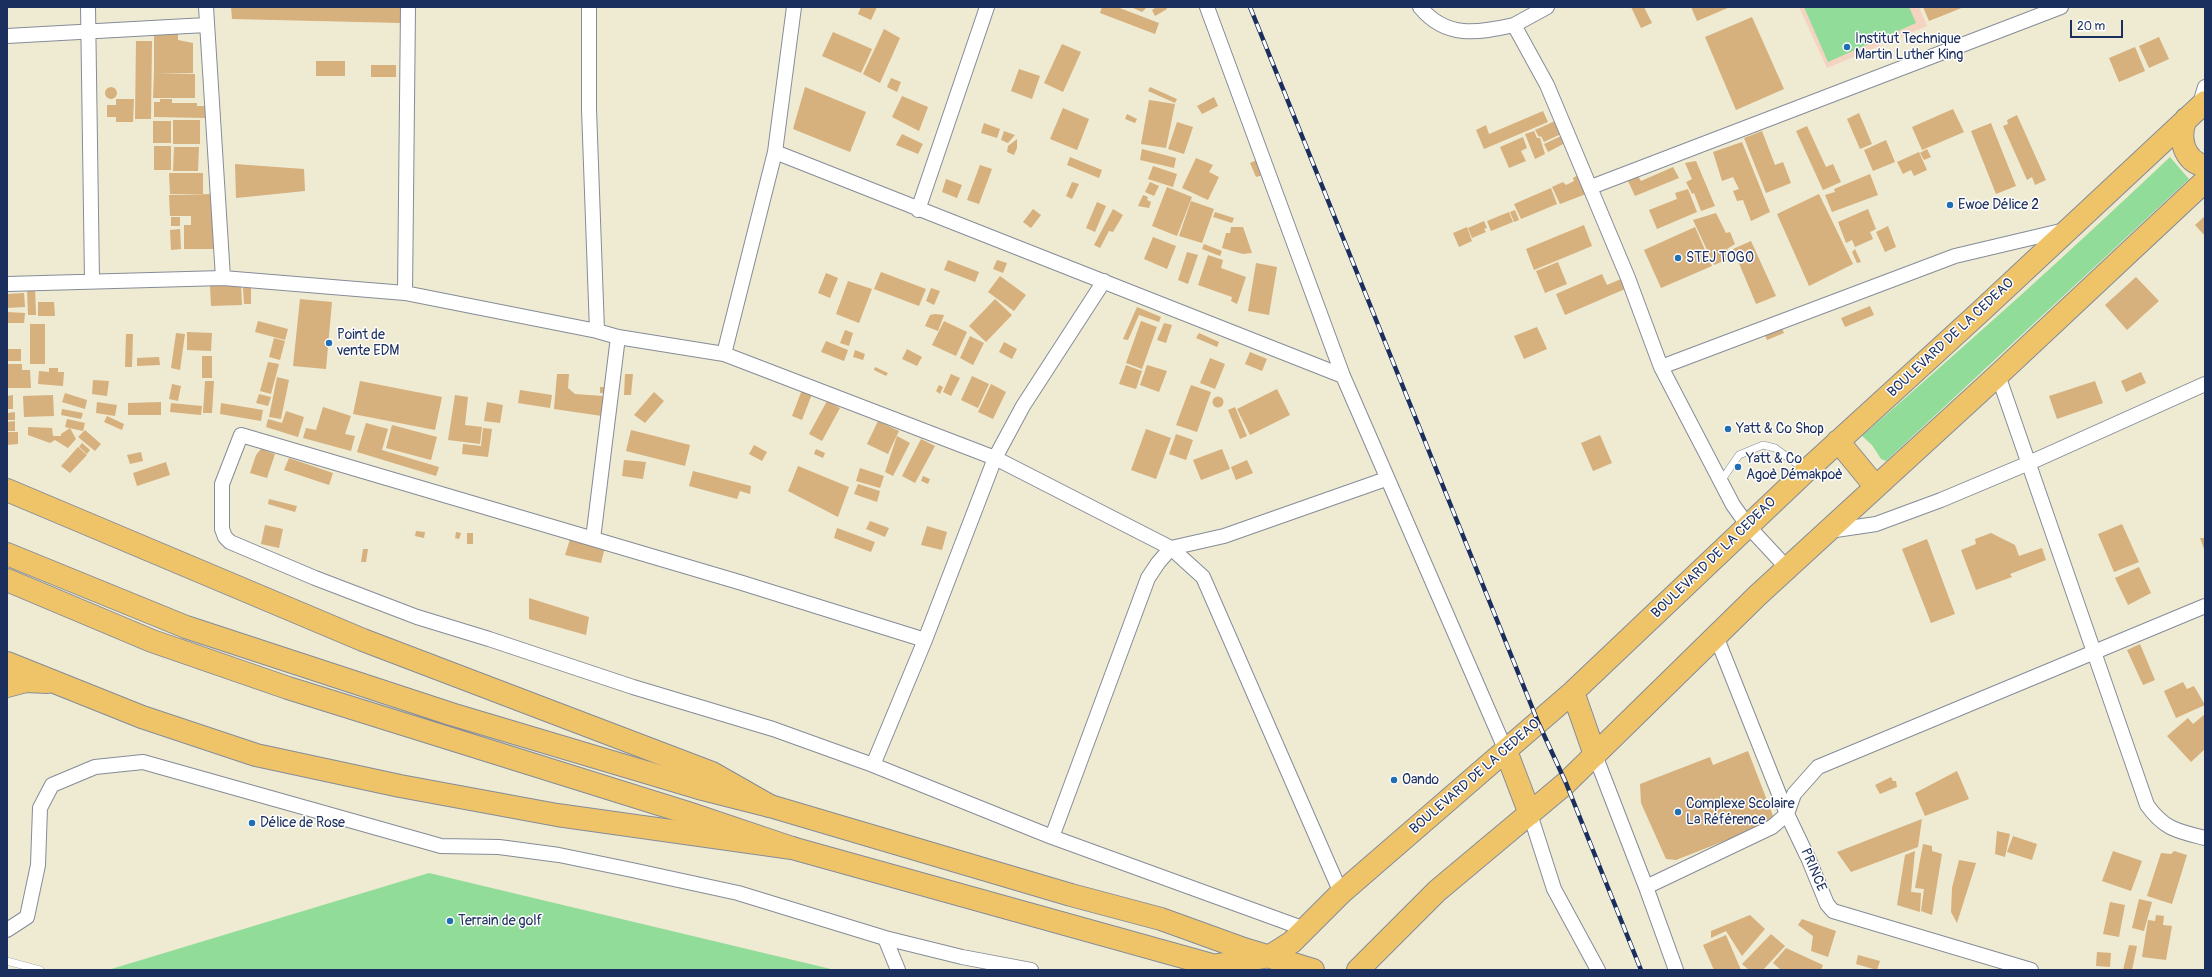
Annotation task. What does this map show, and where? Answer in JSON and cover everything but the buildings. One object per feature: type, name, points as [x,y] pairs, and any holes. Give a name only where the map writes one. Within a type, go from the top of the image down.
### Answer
[{"type":"main road","name":"BOULEVARD DE LA CEDEAO","points":[[2200,104],[2182,127],[2183,146],[2193,160],[2205,166]]},
{"type":"main road","name":"BOULEVARD DE LA CEDEAO","points":[[1270,956],[1292,942],[1341,893],[1573,692],[1806,471],[1980,312],[2200,104]]},
{"type":"main road","points":[[1358,970],[1438,891],[1530,814],[1595,755],[1787,568],[1998,375],[2205,181]]},
{"type":"main road","points":[[1838,441],[1875,486]]},
{"type":"main road","points":[[7,490],[363,640],[712,772],[770,806]]},
{"type":"main road","points":[[7,554],[186,627],[331,675],[691,786],[770,806],[1071,895],[1161,919],[1244,949],[1313,970]]},
{"type":"main road","points":[[7,580],[152,641],[281,686],[684,812],[792,848],[1224,968],[1270,956]]},
{"type":"main road","points":[[7,663],[142,717],[256,755],[400,786],[557,815],[792,848]]},
{"type":"main road","points":[[7,686],[26,681],[55,682]]},
{"type":"main road","points":[[1573,692],[1595,755]]},
{"type":"main road","points":[[1506,751],[1530,814]]},
{"type":"street","points":[[88,7],[87,33],[92,280]]},
{"type":"street","points":[[206,7],[223,278]]},
{"type":"street","points":[[404,293],[408,7]]},
{"type":"street","points":[[590,7],[589,109],[597,330]]},
{"type":"street","points":[[724,354],[775,152],[794,7]]},
{"type":"street","points":[[918,210],[987,7]]},
{"type":"street","points":[[1207,7],[1343,376],[1386,479],[1506,751]]},
{"type":"street","points":[[1420,7],[1430,19],[1458,31],[1480,33],[1514,25],[1547,7]]},
{"type":"street","points":[[1591,187],[2061,7]]},
{"type":"street","points":[[7,36],[87,33],[206,25]]},
{"type":"street","points":[[1514,25],[1547,85],[1591,187],[1628,278],[1661,368],[1733,505],[1748,526],[1787,568]]},
{"type":"street","points":[[775,152],[918,210],[1343,376]]},
{"type":"street","points":[[1661,368],[1955,256],[2067,229]]},
{"type":"street","points":[[7,284],[92,280],[223,278],[404,293],[597,330],[618,337],[724,354],[994,458],[1172,548],[1203,577],[1341,893]]},
{"type":"street","points":[[873,765],[925,640],[994,458],[1022,406],[1104,282]]},
{"type":"street","points":[[593,539],[618,337]]},
{"type":"street","points":[[1998,375],[2147,805],[2156,819],[2174,831],[2205,838]]},
{"type":"street","points":[[1828,532],[1876,524],[1941,500],[2029,463],[2205,384]]},
{"type":"street","points":[[925,640],[739,582],[241,435],[222,484],[222,529],[225,537],[230,542],[308,575],[417,617],[489,639],[633,687],[773,729],[873,765],[1052,837],[1306,929]]},
{"type":"street","points":[[1052,837],[1148,578],[1158,563],[1172,548],[1224,536],[1386,479]]},
{"type":"street","points":[[1646,887],[1772,827],[1787,814],[1794,794],[1818,767],[2093,651],[2205,606]]},
{"type":"street","name":"PRINCE","points":[[1716,636],[1787,814],[1809,860],[1827,904],[1833,911],[2031,970]]},
{"type":"street","points":[[1595,755],[1676,970]]},
{"type":"street","points":[[7,930],[27,917],[38,865],[40,808],[52,785],[95,767],[143,762],[441,846],[498,847],[559,855],[632,870],[738,893],[885,938],[962,957],[1031,970]]},
{"type":"street","points":[[1530,814],[1554,889],[1598,970]]},
{"type":"street","points":[[885,938],[898,970]]},
{"type":"lane","points":[[1721,481],[1740,455],[1763,445],[1775,448],[1806,471]]},
{"type":"lane","points":[[7,961],[40,970]]},
{"type":"shaded area","name":"Institut Technique Martin Luther King","points":[[1799,7],[1919,7],[1927,26],[1827,68]]},
{"type":"green space","name":"Institut Technique Martin Luther King","points":[[1804,7],[1909,7],[1916,23],[1828,62]]},
{"type":"green space","points":[[2170,157],[2189,179],[1886,461],[1881,459],[1872,445],[1862,436],[1940,368]]},
{"type":"green space","name":"Terrain de golf","points":[[429,873],[835,970],[108,970]]},
{"type":"railway","points":[[1250,7],[1538,722],[1566,783],[1641,970]]},
{"type":"place","name":"Institut Technique Martin Luther King","points":[[1847,47]]},
{"type":"place","name":"Ewoe Délice 2","points":[[1950,205]]},
{"type":"place","name":"STEJ TOGO","points":[[1678,258]]},
{"type":"place","name":"Point de vente EDM","points":[[329,343]]},
{"type":"place","name":"Yatt & Co Shop","points":[[1728,429]]},
{"type":"place","name":"Yatt & Co Agoè Démakpoè","points":[[1738,467]]},
{"type":"place","name":"Oando","points":[[1394,780]]},
{"type":"place","name":"Complexe Scolaire La Référence","points":[[1678,812]]},
{"type":"place","name":"Délice de Rose","points":[[252,823]]},
{"type":"place","name":"Terrain de golf","points":[[450,921]]}]
